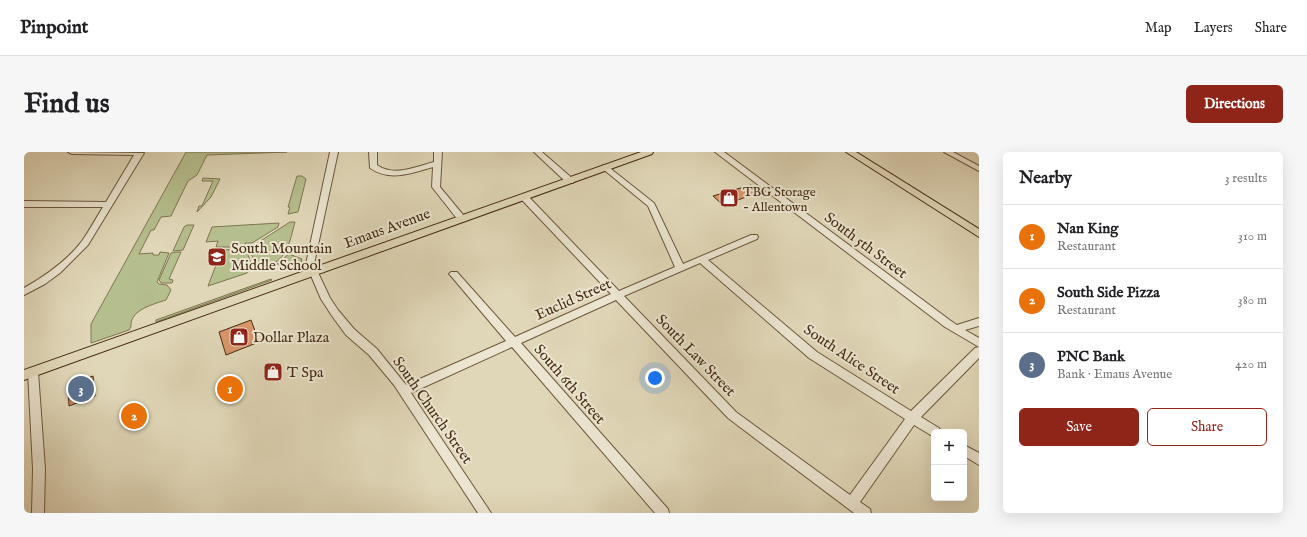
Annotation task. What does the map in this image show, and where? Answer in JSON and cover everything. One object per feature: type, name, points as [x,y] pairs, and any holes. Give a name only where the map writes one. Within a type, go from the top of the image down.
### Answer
[{"type":"main road","name":"Emaus Avenue","points":[[29,373],[649,152]]},
{"type":"main road","points":[[850,152],[979,234]]},
{"type":"street","points":[[72,152],[140,153]]},
{"type":"street","name":"South Church Street","points":[[334,152],[310,264],[326,299],[338,318],[350,332],[374,352],[405,391],[485,513]]},
{"type":"street","points":[[374,152],[373,166],[377,170],[385,173],[404,172],[438,163]]},
{"type":"street","points":[[438,152],[436,187],[461,218]]},
{"type":"street","points":[[538,152],[570,181]]},
{"type":"street","name":"South 5th Street","points":[[719,152],[955,329],[979,343]]},
{"type":"street","points":[[948,152],[979,170]]},
{"type":"street","points":[[24,292],[60,269],[78,253],[140,153]]},
{"type":"street","points":[[606,168],[651,205],[680,268]]},
{"type":"street","name":"South Law Street","points":[[524,197],[732,416],[865,513]]},
{"type":"street","points":[[24,204],[108,204]]},
{"type":"street","name":"Euclid Street","points":[[405,391],[618,295],[754,237]]},
{"type":"street","name":"South Alice Street","points":[[701,259],[813,355],[931,430]]},
{"type":"street","name":"South 6th Street","points":[[454,274],[663,513]]},
{"type":"street","points":[[955,329],[979,322]]},
{"type":"street","points":[[852,503],[912,418],[979,351]]},
{"type":"street","points":[[29,373],[39,469],[38,513]]},
{"type":"street","points":[[967,452],[979,459]]},
{"type":"green space","points":[[186,152],[287,152],[207,155],[197,175],[188,181],[171,216],[161,217],[154,230],[151,230],[139,254],[153,253],[153,255],[159,255],[160,252],[169,253],[157,282],[159,284],[167,285],[171,290],[166,300],[138,312],[131,321],[131,327],[129,330],[91,343],[91,324]]},
{"type":"green space","points":[[297,176],[302,176],[306,179],[298,212],[288,214],[290,207],[288,207]]},
{"type":"green space","points":[[203,178],[220,179],[211,197],[197,212],[199,206],[202,206],[213,181],[202,181]]},
{"type":"green space","points":[[290,222],[295,222],[290,242],[284,254],[275,263],[268,266],[256,265],[250,251],[255,248],[254,245]]},
{"type":"green space","points":[[279,223],[278,227],[252,243],[246,243],[241,247],[216,247],[218,241],[206,242],[212,227]]},
{"type":"green space","points":[[187,225],[194,225],[183,250],[173,251],[184,227]]},
{"type":"green space","points":[[240,249],[242,252],[247,252],[252,266],[249,268],[247,273],[208,286],[221,252],[224,250]]},
{"type":"green space","points":[[181,252],[169,279],[173,280],[172,283],[161,283],[159,280],[171,253]]},
{"type":"green space","points":[[289,254],[302,259],[300,267],[290,271],[277,264]]},
{"type":"green space","points":[[271,279],[272,280],[156,322],[156,320]]},
{"type":"building","name":"TBG Storage - Allentown","points":[[751,185],[760,192],[735,201],[737,203],[725,207],[713,196]]},
{"type":"building","name":"Dollar Plaza","points":[[251,320],[259,342],[226,355],[219,332]]},
{"type":"building","points":[[93,376],[95,396],[69,406],[68,386]]},
{"type":"place","name":"TBG Storage - Allentown","points":[[729,198]]},
{"type":"place","name":"South Mountain Middle School","points":[[217,257]]},
{"type":"place","name":"Dollar Plaza","points":[[239,337]]},
{"type":"place","name":"T Spa","points":[[273,372]]},
{"type":"place","name":"PNC Bank","points":[[81,389]]},
{"type":"place","name":"Nan King","points":[[230,389]]},
{"type":"place","name":"South Side Pizza","points":[[134,416]]}]
